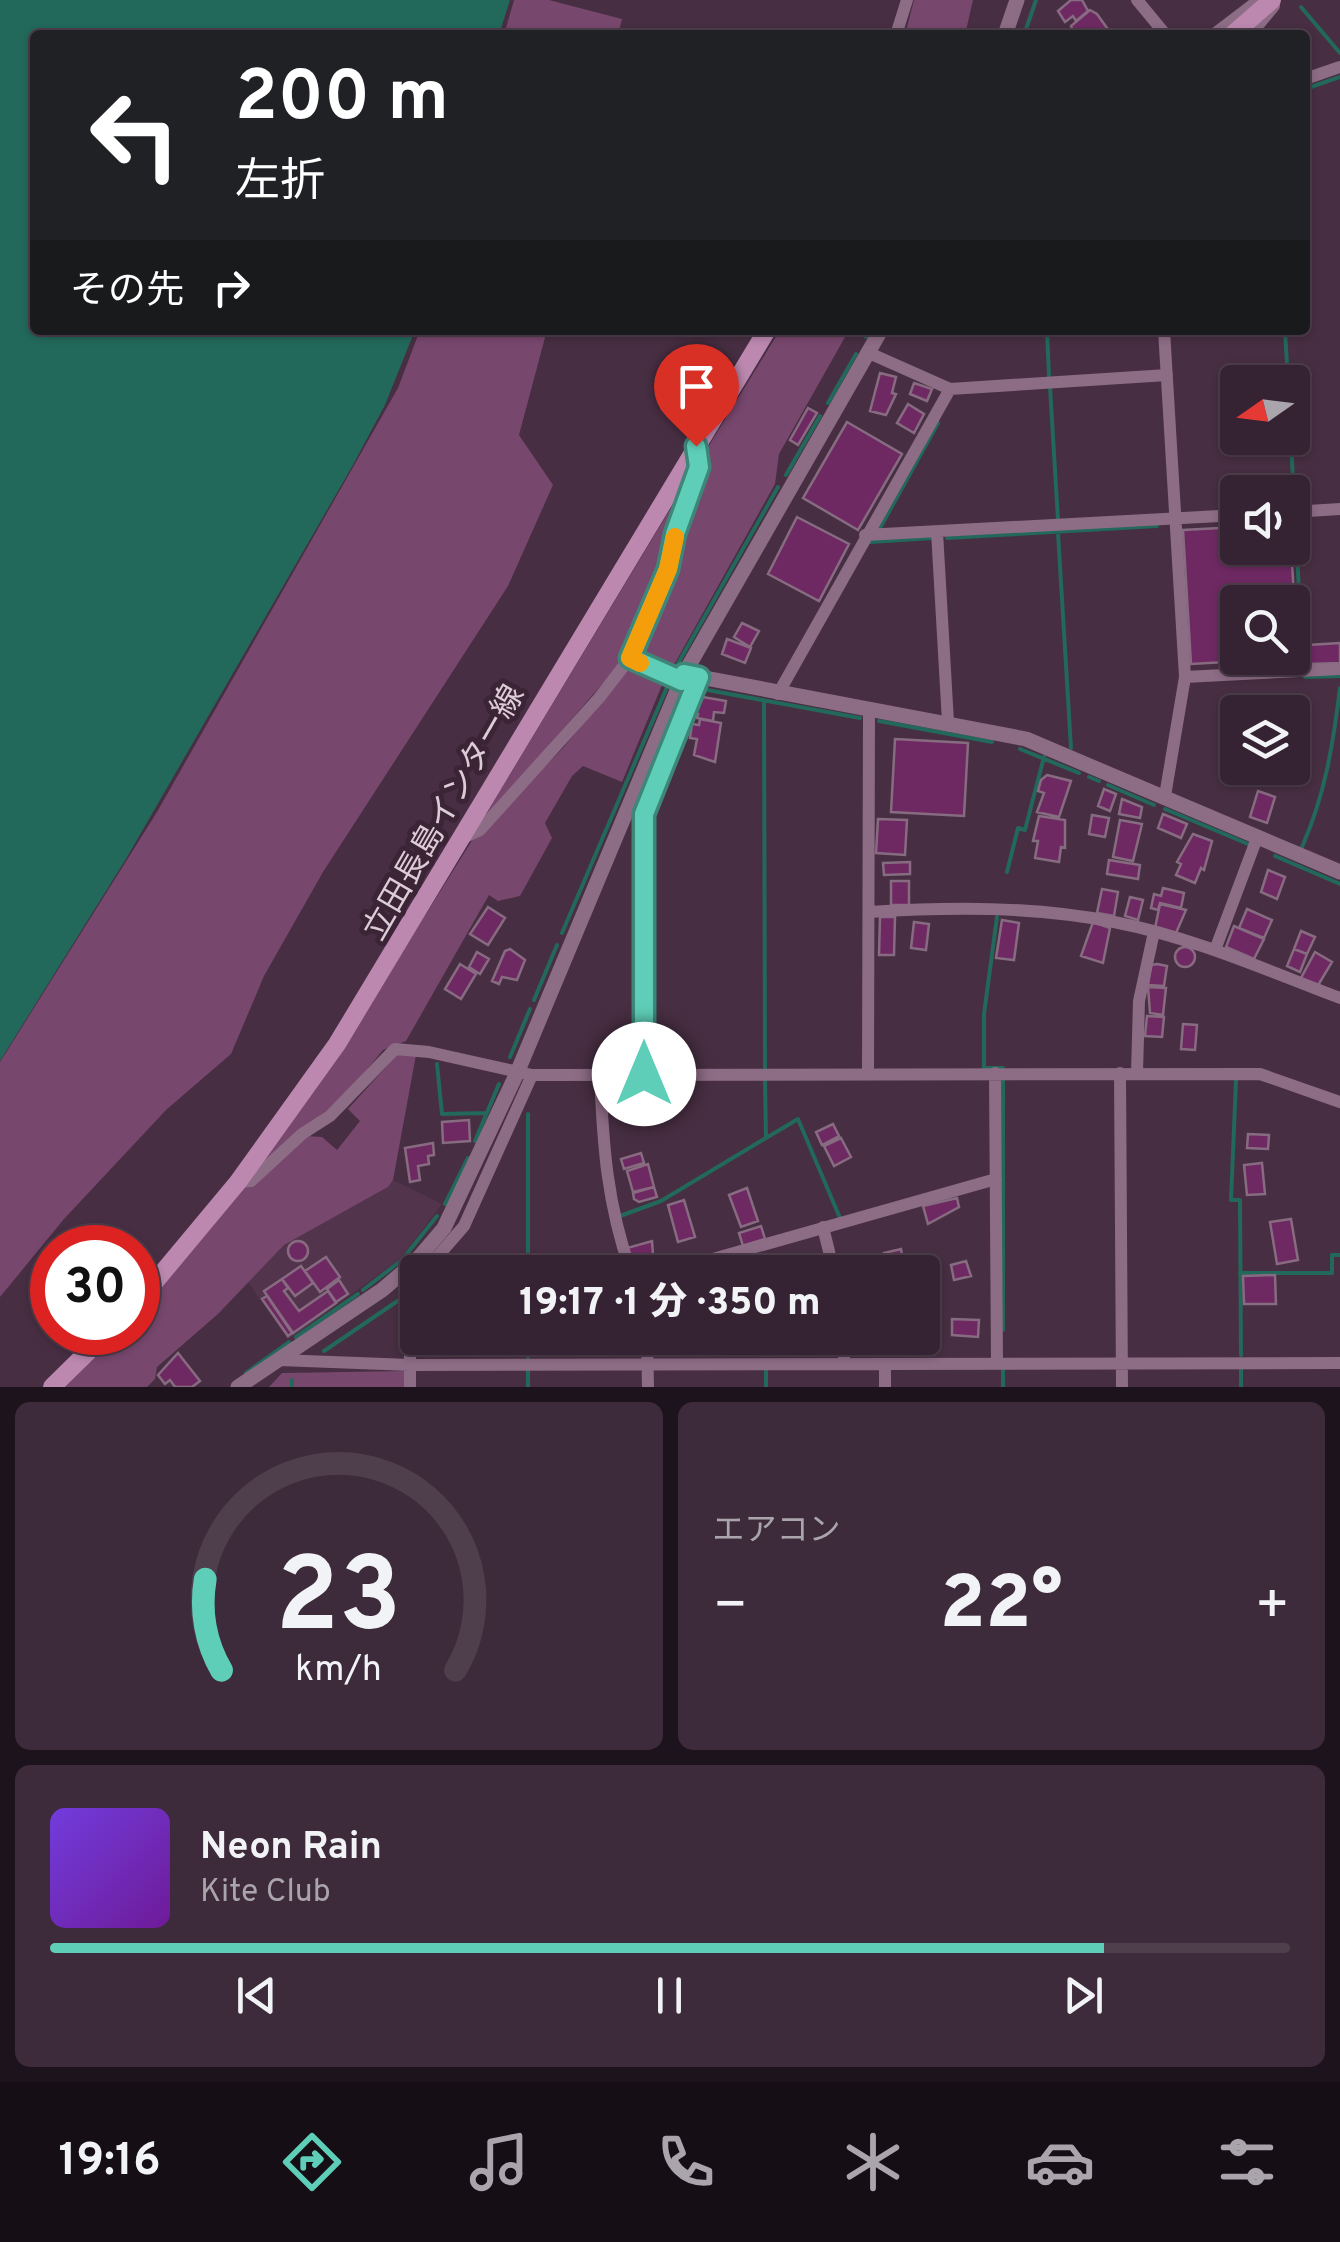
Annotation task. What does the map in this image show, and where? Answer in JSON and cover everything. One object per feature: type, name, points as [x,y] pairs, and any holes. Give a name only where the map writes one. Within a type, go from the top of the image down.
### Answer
[{"type":"main road","points":[[1238,30],[1276,0]]},
{"type":"main road","name":"立田長島インター線","points":[[160,1276],[238,1182],[337,1044],[764,335]]},
{"type":"main road","points":[[52,1387],[85,1355]]},
{"type":"street","points":[[898,30],[907,0]]},
{"type":"street","points":[[1007,30],[1018,0]]},
{"type":"street","points":[[1137,0],[1162,30]]},
{"type":"street","points":[[1220,30],[1259,0]]},
{"type":"street","points":[[1254,30],[1276,0]]},
{"type":"street","points":[[1310,77],[1340,67]]},
{"type":"street","points":[[439,1255],[464,1226],[688,678],[878,335]]},
{"type":"street","points":[[1164,335],[1184,678],[1165,796]]},
{"type":"street","points":[[869,354],[950,389],[1167,375]]},
{"type":"street","points":[[778,694],[950,389]]},
{"type":"street","points":[[465,837],[480,830],[630,658],[668,569],[675,534],[699,467],[696,446]]},
{"type":"street","points":[[1310,511],[1340,509]]},
{"type":"street","points":[[866,534],[1220,516]]},
{"type":"street","points":[[937,532],[948,722]]},
{"type":"street","points":[[630,658],[688,678],[1026,739],[1340,872]]},
{"type":"street","points":[[1184,678],[1340,669]]},
{"type":"street","points":[[644,1074],[644,814],[688,678]]},
{"type":"street","points":[[868,1074],[869,709]]},
{"type":"street","points":[[1215,950],[1257,838]]},
{"type":"street","points":[[869,912],[936,908],[1092,918],[1215,950],[1340,998]]},
{"type":"street","points":[[1137,1073],[1139,1001],[1154,932]]},
{"type":"street","points":[[238,1182],[251,1181],[302,1134],[330,1116],[395,1049],[429,1052],[524,1074],[1260,1074],[1340,1100]]},
{"type":"street","points":[[1120,1073],[1122,1387]]},
{"type":"street","points":[[238,1387],[382,1290],[415,1262],[444,1228],[524,1074]]},
{"type":"street","points":[[600,1074],[603,1154],[613,1221],[625,1255]]},
{"type":"street","points":[[995,1074],[997,1364]]},
{"type":"street","points":[[726,1255],[996,1179]]},
{"type":"street","points":[[823,1227],[830,1255]]},
{"type":"street","points":[[410,1355],[410,1387]]},
{"type":"street","points":[[648,1355],[648,1387]]},
{"type":"street","points":[[844,1355],[844,1364]]},
{"type":"street","points":[[279,1360],[410,1365],[1340,1363]]},
{"type":"street","points":[[884,1364],[885,1387]]},
{"type":"shaded area","points":[[0,0],[510,0],[501,30],[30,30],[30,335],[413,335],[385,405],[353,465],[126,859],[0,1061]]},
{"type":"shaded area","points":[[514,0],[549,0],[622,19],[619,30],[505,30]]},
{"type":"shaded area","points":[[914,0],[973,0],[966,30],[906,30]]},
{"type":"shaded area","points":[[418,335],[546,335],[519,435],[553,485],[508,586],[323,872],[264,976],[231,1054],[166,1110],[59,1225],[30,1225],[30,1260],[0,1297],[0,1062],[157,812],[398,388]]},
{"type":"shaded area","points":[[777,335],[846,335],[779,454],[775,484],[670,672],[640,658],[637,650],[702,474],[708,447]]},
{"type":"shaded area","points":[[692,473],[666,566],[625,658],[480,824]]},
{"type":"shaded area","points":[[631,666],[661,680],[662,685],[622,782],[583,766],[572,776],[545,823],[552,838],[520,896],[498,901],[489,895],[406,1041],[383,1050],[342,1100],[252,1177],[343,1047],[471,842],[563,748]]},
{"type":"shaded area","points":[[397,1055],[416,1055],[393,1180],[388,1187],[284,1245],[218,1314],[157,1367],[155,1379],[147,1387],[61,1387],[92,1355],[160,1355],[160,1281],[237,1194],[306,1136],[322,1137],[337,1150],[360,1121],[348,1109]]},
{"type":"shaded area","points":[[393,1180],[442,1204],[400,1259],[288,1340],[248,1282],[284,1245],[388,1187]]},
{"type":"shaded area","points":[[406,1371],[406,1387],[269,1387],[282,1373]]},
{"type":"building","points":[[1071,0],[1082,0],[1088,11],[1076,21],[1073,16],[1065,22],[1058,11]]},
{"type":"building","points":[[1090,10],[1108,30],[1073,30],[1071,26]]},
{"type":"building","points":[[880,373],[896,377],[892,393],[896,394],[886,415],[870,411]]},
{"type":"building","points":[[914,383],[932,389],[927,401],[910,394]]},
{"type":"building","points":[[908,404],[924,414],[914,433],[897,423]]},
{"type":"building","points":[[808,408],[817,413],[798,445],[790,440]]},
{"type":"building","points":[[847,422],[902,454],[858,530],[803,498]]},
{"type":"building","points":[[797,517],[849,544],[819,601],[768,574]]},
{"type":"building","points":[[1220,528],[1220,565],[1292,565],[1293,585],[1220,585],[1220,662],[1191,664],[1183,530]]},
{"type":"building","points":[[742,623],[759,631],[750,647],[734,637]]},
{"type":"building","points":[[727,639],[751,648],[745,663],[722,654]]},
{"type":"building","points":[[1340,643],[1340,663],[1310,664],[1310,645]]},
{"type":"building","points":[[697,696],[726,701],[724,713],[714,712],[713,721],[697,718]]},
{"type":"building","points":[[700,719],[721,723],[715,762],[694,755],[697,739],[690,738],[692,724],[699,725]]},
{"type":"building","points":[[895,739],[968,743],[964,816],[891,812]]},
{"type":"building","points":[[1047,775],[1071,781],[1059,817],[1037,812],[1044,793],[1038,791]]},
{"type":"building","points":[[1104,789],[1116,794],[1110,811],[1098,806]]},
{"type":"building","points":[[1258,791],[1275,797],[1267,823],[1250,817]]},
{"type":"building","points":[[1122,799],[1142,807],[1140,818],[1119,814]]},
{"type":"building","points":[[1163,814],[1187,824],[1181,838],[1158,828]]},
{"type":"building","points":[[1092,815],[1109,818],[1105,837],[1089,834]]},
{"type":"building","points":[[1039,816],[1065,820],[1065,848],[1061,847],[1059,862],[1035,858],[1038,841],[1033,841]]},
{"type":"building","points":[[878,819],[907,820],[905,855],[876,853]]},
{"type":"building","points":[[1120,820],[1142,824],[1133,861],[1113,857]]},
{"type":"building","points":[[1193,834],[1212,841],[1204,870],[1201,868],[1195,883],[1176,875],[1181,864],[1177,862]]},
{"type":"building","points":[[1109,860],[1140,865],[1138,879],[1107,874]]},
{"type":"building","points":[[910,862],[910,874],[884,875],[883,863]]},
{"type":"building","points":[[1268,870],[1285,877],[1277,899],[1261,892]]},
{"type":"building","points":[[891,881],[909,881],[909,905],[891,905]]},
{"type":"building","points":[[1163,888],[1184,893],[1181,908],[1160,903],[1158,910],[1151,908],[1154,894],[1161,896]]},
{"type":"building","points":[[1102,889],[1118,892],[1114,916],[1097,913]]},
{"type":"building","points":[[1130,897],[1143,900],[1138,920],[1125,916]]},
{"type":"building","points":[[1160,904],[1186,910],[1176,933],[1155,928]]},
{"type":"building","points":[[488,907],[505,918],[488,945],[470,934]]},
{"type":"building","points":[[1247,909],[1272,920],[1264,938],[1239,928]]},
{"type":"building","points":[[880,917],[895,917],[894,955],[879,955]]},
{"type":"building","points":[[1002,920],[1019,923],[1014,960],[996,958]]},
{"type":"building","points":[[914,922],[929,924],[926,950],[911,948]]},
{"type":"building","points":[[1093,922],[1110,928],[1103,963],[1081,956]]},
{"type":"building","points":[[1234,926],[1264,939],[1254,959],[1226,947]]},
{"type":"building","points":[[1301,931],[1315,937],[1307,954],[1294,949]]},
{"type":"building","points":[[1181,947],[1189,947],[1195,957],[1189,967],[1181,967],[1175,961],[1175,953]]},
{"type":"building","points":[[510,949],[525,960],[517,980],[502,977],[499,984],[492,981],[505,951]]},
{"type":"building","points":[[1294,949],[1307,954],[1300,972],[1287,966]]},
{"type":"building","points":[[477,952],[489,959],[480,974],[469,967]]},
{"type":"building","points":[[1315,952],[1332,962],[1317,987],[1301,978]]},
{"type":"building","points":[[460,964],[476,974],[461,999],[445,989]]},
{"type":"building","points":[[1151,965],[1167,966],[1164,986],[1148,985]]},
{"type":"building","points":[[1148,987],[1166,988],[1163,1015],[1150,1013]]},
{"type":"building","points":[[1147,1016],[1164,1017],[1162,1037],[1145,1036]]},
{"type":"building","points":[[1183,1024],[1197,1025],[1195,1050],[1181,1049]]},
{"type":"building","points":[[665,1040],[666,1064],[652,1064],[651,1041]]},
{"type":"building","points":[[469,1120],[470,1141],[443,1143],[442,1122]]},
{"type":"building","points":[[833,1124],[839,1136],[822,1145],[816,1132]]},
{"type":"building","points":[[1248,1134],[1269,1135],[1268,1149],[1247,1148]]},
{"type":"building","points":[[841,1138],[851,1157],[834,1166],[824,1146]]},
{"type":"building","points":[[433,1143],[434,1155],[428,1156],[429,1164],[418,1166],[420,1180],[410,1182],[405,1148]]},
{"type":"building","points":[[641,1153],[644,1163],[624,1169],[621,1159]]},
{"type":"building","points":[[1262,1163],[1265,1194],[1247,1195],[1244,1165]]},
{"type":"building","points":[[648,1164],[654,1187],[633,1192],[627,1171]]},
{"type":"building","points":[[654,1187],[657,1197],[639,1202],[634,1199],[633,1193]]},
{"type":"building","points":[[747,1188],[758,1221],[741,1227],[729,1195]]},
{"type":"building","points":[[957,1198],[959,1207],[928,1224],[923,1206]]},
{"type":"building","points":[[684,1200],[695,1237],[678,1242],[668,1205]]},
{"type":"building","points":[[1291,1219],[1298,1260],[1277,1264],[1270,1222]]},
{"type":"building","points":[[761,1226],[765,1239],[743,1246],[739,1233]]},
{"type":"building","points":[[298,1241],[308,1251],[298,1261],[288,1251]]},
{"type":"building","points":[[652,1241],[653,1255],[629,1255],[627,1248]]},
{"type":"building","points":[[901,1249],[902,1255],[885,1255]]},
{"type":"building","points":[[326,1257],[340,1277],[320,1292],[305,1271]]},
{"type":"building","points":[[966,1261],[971,1276],[954,1280],[951,1265]]},
{"type":"building","points":[[301,1266],[313,1283],[295,1296],[282,1279]]},
{"type":"building","points":[[1275,1275],[1276,1304],[1244,1304],[1243,1276]]},
{"type":"building","points":[[282,1279],[288,1288],[284,1291],[299,1311],[328,1291],[336,1303],[293,1333],[264,1291]]},
{"type":"building","points":[[339,1280],[348,1294],[336,1302],[327,1289]]},
{"type":"building","points":[[267,1296],[292,1333],[288,1336],[262,1299]]},
{"type":"building","points":[[952,1319],[979,1320],[978,1337],[952,1335]]},
{"type":"building","points":[[178,1353],[200,1381],[192,1387],[175,1387],[170,1380],[165,1384],[158,1375]]},
{"type":"waterway","points":[[1026,30],[1036,0]]},
{"type":"waterway","points":[[1301,7],[1340,53]]},
{"type":"waterway","points":[[1310,87],[1340,77]]},
{"type":"waterway","points":[[1047,335],[1049,377]]},
{"type":"waterway","points":[[1285,335],[1287,365]]},
{"type":"waterway","points":[[828,403],[856,354]]},
{"type":"waterway","points":[[1050,387],[1058,520]]},
{"type":"waterway","points":[[786,475],[820,416]]},
{"type":"waterway","points":[[880,528],[938,423]]},
{"type":"waterway","points":[[1292,455],[1293,475]]},
{"type":"waterway","points":[[676,667],[778,487]]},
{"type":"waterway","points":[[947,538],[1157,526]]},
{"type":"waterway","points":[[1058,533],[1071,748]]},
{"type":"waterway","points":[[870,542],[932,538]]},
{"type":"waterway","points":[[1298,565],[1299,585]]},
{"type":"waterway","points":[[1305,677],[1340,676]]},
{"type":"waterway","points":[[562,933],[668,685]]},
{"type":"waterway","points":[[1302,847],[1327,769],[1340,688]]},
{"type":"waterway","points":[[702,689],[860,718]]},
{"type":"waterway","points":[[764,700],[765,1069]]},
{"type":"waterway","points":[[879,721],[992,742]]},
{"type":"waterway","points":[[1020,749],[1079,773]]},
{"type":"waterway","points":[[1007,872],[1018,828],[1025,830],[1044,757]]},
{"type":"waterway","points":[[1089,777],[1099,781]]},
{"type":"waterway","points":[[1108,785],[1154,805]]},
{"type":"waterway","points":[[1165,809],[1248,844]]},
{"type":"waterway","points":[[1275,856],[1340,884]]},
{"type":"waterway","points":[[997,917],[984,1014],[984,1068],[1003,1068]]},
{"type":"waterway","points":[[534,1000],[557,945]]},
{"type":"waterway","points":[[510,1057],[530,1009]]},
{"type":"waterway","points":[[437,1064],[442,1114],[487,1113]]},
{"type":"waterway","points":[[1003,1080],[1003,1330]]},
{"type":"waterway","points":[[1236,1080],[1231,1200],[1240,1200],[1241,1355]]},
{"type":"waterway","points":[[620,1216],[661,1201],[766,1138],[765,1081]]},
{"type":"waterway","points":[[475,1141],[499,1084]]},
{"type":"waterway","points":[[528,1114],[528,1255]]},
{"type":"waterway","points":[[766,1138],[798,1119],[840,1218]]},
{"type":"waterway","points":[[445,1204],[468,1158]]},
{"type":"waterway","points":[[363,1290],[402,1260],[437,1216]]},
{"type":"waterway","points":[[1240,1273],[1332,1273],[1332,1255],[1340,1255]]},
{"type":"waterway","points":[[296,1337],[358,1294]]},
{"type":"waterway","points":[[324,1351],[400,1299]]},
{"type":"waterway","points":[[246,1373],[289,1342]]},
{"type":"waterway","points":[[1003,1369],[1003,1387]]},
{"type":"waterway","points":[[1241,1369],[1241,1387]]},
{"type":"waterway","points":[[766,1370],[766,1387]]},
{"type":"waterway","points":[[528,1371],[528,1387]]},
{"type":"waterway","points":[[292,1380],[292,1387]]},
{"type":"slow traffic","points":[[640,663],[630,658],[668,569],[675,537]]},
{"type":"route","points":[[644,1074],[644,814],[699,677],[684,674],[682,681],[630,658],[668,569],[675,534],[699,467],[696,446]]}]
